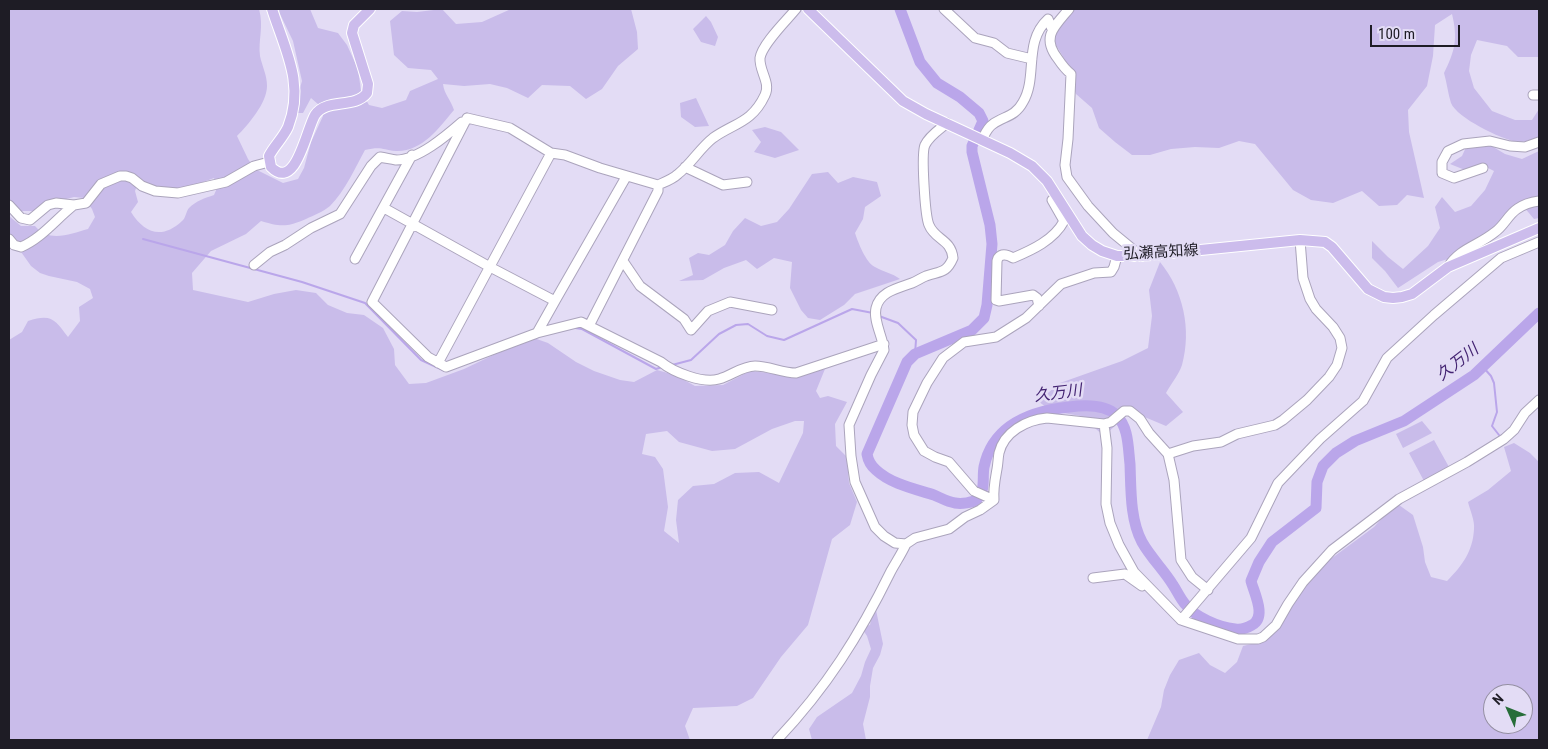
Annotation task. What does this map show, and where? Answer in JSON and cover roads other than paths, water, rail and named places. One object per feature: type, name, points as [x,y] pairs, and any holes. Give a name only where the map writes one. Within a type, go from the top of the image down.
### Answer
[{"type":"main road","points":[[272,9],[292,68],[295,89],[288,128],[269,156],[269,162],[275,171],[281,173],[289,171],[296,163],[308,128],[318,111],[326,107],[359,100],[368,93],[368,84],[352,33],[354,25],[370,9]]},
{"type":"main road","name":"弘瀬高知線","points":[[808,9],[840,38],[893,93],[912,107],[971,134],[1032,166],[1044,177],[1082,236],[1102,251],[1116,256],[1142,256],[1300,240],[1324,242],[1332,246],[1368,290],[1384,297],[1402,297],[1412,294],[1448,267],[1539,228]]},
{"type":"street","points":[[467,118],[510,128],[550,153],[565,155],[626,177],[658,185],[678,175],[713,138],[743,122],[755,110],[766,93],[767,85],[760,68],[760,56],[765,46],[796,9]]},
{"type":"street","points":[[944,9],[975,38],[994,43],[1007,53],[1032,59]]},
{"type":"street","points":[[1069,9],[1052,29],[1050,41],[1053,53],[1071,74],[1065,164],[1067,177],[1088,206],[1113,233],[1142,256]]},
{"type":"street","points":[[982,140],[988,128],[994,123],[1010,117],[1023,103],[1028,92],[1036,34],[1042,24],[1048,19],[1052,29]]},
{"type":"street","points":[[467,118],[372,302],[428,358],[438,364],[446,367],[537,333],[581,322],[662,362],[670,369],[689,376],[710,380],[718,380],[749,366],[796,373],[884,344]]},
{"type":"street","points":[[254,265],[270,252],[340,214],[371,166],[380,157],[399,160],[431,147],[467,118]]},
{"type":"street","points":[[906,544],[895,543],[875,527],[855,482],[849,425],[884,350],[876,313],[882,297],[895,288],[914,283],[924,276],[940,274],[950,265],[953,258],[949,245],[934,233],[929,224],[923,149],[926,142],[947,123]]},
{"type":"street","points":[[1483,168],[1454,178],[1442,173],[1442,162],[1448,151],[1463,144],[1490,141],[1525,147],[1539,142]]},
{"type":"street","points":[[438,364],[550,153]]},
{"type":"street","points":[[355,259],[412,155]]},
{"type":"street","points":[[9,205],[22,218],[30,220],[48,205],[56,203],[74,205],[86,203],[101,184],[120,176],[132,178],[142,186],[155,191],[178,194],[226,182],[254,166],[269,162]]},
{"type":"street","points":[[685,167],[723,185],[747,182]]},
{"type":"street","points":[[537,333],[626,177]]},
{"type":"street","points":[[589,326],[658,191],[658,185]]},
{"type":"street","points":[[1039,306],[1037,298],[1033,295],[996,300],[997,261],[1002,255],[1013,258],[1041,244],[1061,227],[1064,221],[1052,200],[1056,197]]},
{"type":"street","points":[[1448,267],[1458,254],[1497,231],[1508,216],[1530,202],[1539,201]]},
{"type":"street","points":[[9,239],[14,245],[21,247],[29,244],[74,205]]},
{"type":"street","points":[[384,208],[555,301]]},
{"type":"street","points":[[1168,454],[1193,446],[1220,442],[1236,434],[1275,425],[1307,400],[1337,366],[1342,348],[1340,338],[1333,327],[1316,309],[1310,298],[1303,278],[1300,240]]},
{"type":"street","points":[[1183,617],[1251,538],[1278,482],[1320,439],[1363,401],[1387,358],[1434,314],[1501,258],[1539,242]]},
{"type":"street","points":[[990,500],[974,492],[949,462],[935,458],[924,450],[914,435],[912,425],[913,412],[927,382],[943,358],[964,342],[996,337],[1026,318],[1051,291],[1061,284],[1094,273],[1112,272],[1116,256]]},
{"type":"street","points":[[623,261],[640,286],[684,318],[691,330],[708,311],[730,302],[772,310]]},
{"type":"street","points":[[1108,423],[1106,504],[1110,523],[1119,545],[1134,572],[1149,588],[1183,617],[1238,638],[1258,639],[1276,625],[1303,582],[1332,550],[1399,499],[1504,439],[1514,430],[1525,413],[1539,400]]},
{"type":"street","points":[[777,740],[801,715],[846,654],[865,624],[906,544],[915,538],[949,529],[965,517],[980,510],[990,500],[999,452],[1008,437],[1022,424],[1047,418],[1074,422],[1108,423],[1124,411],[1130,411],[1140,419],[1149,433],[1168,454],[1175,488],[1181,560],[1192,577],[1208,590]]},
{"type":"street","points":[[1094,578],[1125,574],[1143,587],[1149,588]]},
{"type":"waterway","name":"久万川","points":[[900,9],[920,62],[937,83],[960,97],[979,113],[983,121],[972,146],[972,152],[990,225],[992,244],[987,305],[984,318],[972,330],[915,354],[907,362],[867,454],[874,468],[889,479],[944,500],[958,503],[973,501],[982,492],[984,467],[989,452],[996,440],[1016,422],[1041,412],[1075,406],[1100,407],[1111,411],[1120,420],[1126,432],[1133,514],[1142,542],[1189,609],[1207,621],[1221,626],[1235,629],[1244,628],[1252,625],[1259,616],[1258,604],[1251,581],[1259,562],[1272,542],[1316,508],[1317,482],[1323,466],[1336,453],[1355,441],[1404,421],[1474,375],[1539,313]]},
{"type":"waterway","points":[[143,239],[302,282],[365,303],[421,360],[448,371]]},
{"type":"waterway","points":[[672,365],[691,360],[719,334],[736,325],[748,324],[767,336],[784,340],[852,309],[873,313]]},
{"type":"waterway","points":[[879,316],[898,323],[916,340],[915,354]]},
{"type":"waterway","points":[[575,328],[582,329],[656,369],[662,367]]},
{"type":"waterway","points":[[1483,367],[1494,383],[1497,412],[1492,426],[1499,435]]}]
